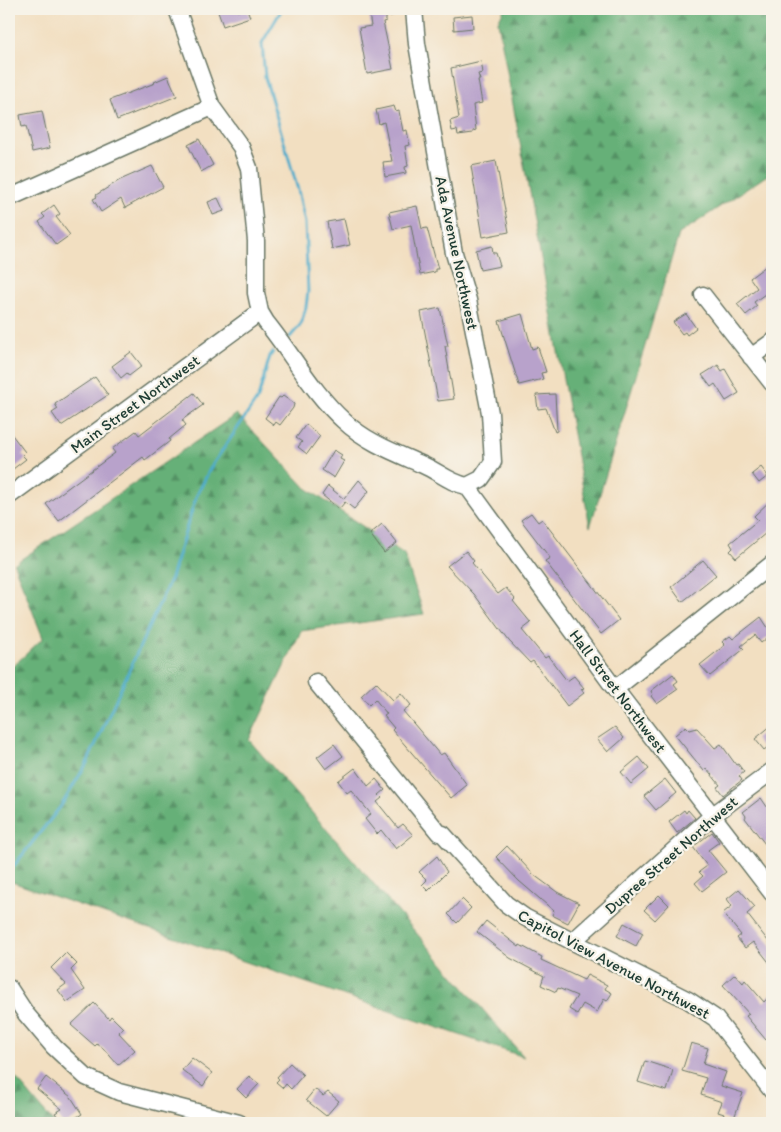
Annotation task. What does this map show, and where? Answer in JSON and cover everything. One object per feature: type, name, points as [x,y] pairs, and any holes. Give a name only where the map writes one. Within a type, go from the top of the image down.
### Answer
[{"type":"street","points":[[177,9],[212,107],[241,147],[249,168],[256,241],[256,293],[260,312],[328,405],[345,422],[374,443],[428,467],[455,484],[467,486]]},
{"type":"street","name":"Ada Avenue Northwest","points":[[414,9],[422,73],[454,253],[468,300],[490,412],[493,462],[481,478],[467,486]]},
{"type":"street","points":[[9,198],[212,107]]},
{"type":"street","points":[[703,295],[772,383]]},
{"type":"street","name":"Main Street Northwest","points":[[9,496],[260,312]]},
{"type":"street","points":[[752,357],[772,342]]},
{"type":"street","name":"Hall Street Northwest","points":[[467,486],[615,689],[772,893]]},
{"type":"street","points":[[615,689],[772,564]]},
{"type":"street","name":"Capitol View Avenue Northwest","points":[[316,682],[439,833],[443,834],[506,904],[526,918],[688,1000],[715,1018],[772,1091]]},
{"type":"street","name":"Dupree Street Northwest","points":[[572,942],[712,816],[772,771]]},
{"type":"street","points":[[9,988],[26,1014],[54,1047],[86,1077],[119,1092],[239,1123]]},
{"type":"green space","points":[[504,9],[772,9],[772,172],[679,234],[590,527],[498,22]]},
{"type":"green space","points":[[237,414],[306,488],[404,554],[424,614],[301,631],[249,740],[524,1057],[9,881],[9,670],[43,638],[14,564]]},
{"type":"green space","points":[[9,1070],[54,1123],[9,1123]]},
{"type":"building","points":[[217,9],[236,9],[237,11],[247,9],[250,17],[223,26]]},
{"type":"building","points":[[371,9],[404,9],[404,13],[386,17],[386,21],[383,22],[393,69],[367,74],[359,28],[371,26],[369,14],[372,13]]},
{"type":"building","points":[[472,15],[473,28],[454,30],[453,17]]},
{"type":"building","points":[[481,61],[483,73],[478,74],[480,80],[478,80],[482,103],[473,105],[476,130],[473,133],[458,135],[457,130],[452,131],[450,121],[459,118],[451,68]]},
{"type":"building","points":[[168,76],[177,96],[117,120],[110,100]]},
{"type":"building","points":[[394,106],[396,112],[399,111],[403,131],[407,130],[410,145],[405,146],[408,166],[405,167],[406,173],[385,177],[383,162],[392,161],[384,122],[379,124],[376,110]]},
{"type":"building","points":[[42,111],[50,148],[32,152],[26,126],[22,127],[20,115]]},
{"type":"building","points":[[199,139],[213,165],[201,172],[188,145]]},
{"type":"building","points":[[496,161],[509,232],[483,237],[471,166]]},
{"type":"building","points":[[152,166],[163,187],[125,208],[121,199],[101,212],[93,199],[97,197],[96,195],[120,180]]},
{"type":"building","points":[[218,198],[224,211],[213,215],[208,202]]},
{"type":"building","points":[[54,205],[60,214],[56,217],[70,235],[56,245],[39,222],[45,217],[42,214]]},
{"type":"building","points":[[417,206],[422,229],[427,228],[438,269],[435,269],[435,272],[420,275],[411,225],[393,229],[389,212]]},
{"type":"building","points":[[344,219],[350,245],[332,249],[327,222]]},
{"type":"building","points":[[492,246],[493,253],[496,253],[500,266],[480,270],[476,250]]},
{"type":"building","points":[[766,266],[772,275],[772,289],[754,302],[757,306],[746,315],[737,304],[757,288],[750,278]]},
{"type":"building","points":[[440,308],[448,346],[445,346],[454,399],[438,401],[421,312]]},
{"type":"building","points":[[522,314],[532,349],[538,347],[546,372],[541,373],[543,379],[519,385],[499,321]]},
{"type":"building","points":[[686,314],[696,328],[687,335],[685,332],[682,334],[673,322]]},
{"type":"building","points":[[131,352],[142,366],[129,376],[127,373],[121,378],[112,366]]},
{"type":"building","points":[[718,365],[722,371],[725,369],[739,393],[726,401],[715,384],[711,387],[702,375]]},
{"type":"building","points":[[95,377],[108,395],[61,426],[52,413],[58,409],[55,404]]},
{"type":"building","points":[[194,393],[203,405],[182,420],[186,425],[169,439],[170,441],[145,460],[143,457],[59,521],[46,504],[115,453],[112,449],[136,431],[139,435]]},
{"type":"building","points":[[555,394],[557,431],[555,432],[546,408],[538,409],[536,395]]},
{"type":"building","points":[[283,396],[294,404],[293,408],[280,425],[276,422],[274,425],[265,418],[279,397]]},
{"type":"building","points":[[306,424],[320,436],[307,454],[298,447],[302,442],[296,438]]},
{"type":"building","points":[[9,431],[25,452],[22,455],[26,459],[13,469],[9,463]]},
{"type":"building","points":[[334,450],[342,455],[340,459],[344,461],[334,478],[322,470]]},
{"type":"building","points":[[761,467],[768,476],[759,483],[752,474]]},
{"type":"building","points":[[359,480],[369,491],[354,509],[345,502],[339,509],[322,495],[328,486],[344,499]]},
{"type":"building","points":[[772,499],[772,528],[736,558],[730,551],[733,548],[730,543],[758,520],[754,516]]},
{"type":"building","points":[[531,513],[538,522],[542,519],[619,620],[601,634],[545,561],[550,558],[521,520]]},
{"type":"building","points":[[382,524],[397,543],[384,553],[370,534]]},
{"type":"building","points":[[466,551],[474,561],[472,563],[498,594],[506,588],[515,599],[513,601],[531,623],[522,630],[545,658],[548,656],[567,681],[574,676],[584,688],[581,689],[584,693],[567,706],[533,661],[530,663],[509,641],[474,594],[447,566]]},
{"type":"building","points":[[703,560],[716,575],[682,602],[671,587]]},
{"type":"building","points":[[761,617],[772,634],[761,643],[755,635],[741,646],[744,649],[710,676],[700,665],[725,645],[722,642],[730,636],[733,639]]},
{"type":"building","points":[[673,674],[678,681],[674,684],[678,689],[657,704],[651,696],[653,695],[651,691]]},
{"type":"building","points":[[376,682],[393,700],[401,693],[411,705],[403,711],[440,755],[444,753],[467,785],[451,798],[392,730],[394,728],[384,716],[387,714],[375,699],[369,705],[361,696]]},
{"type":"building","points":[[772,725],[772,744],[764,750],[755,739]]},
{"type":"building","points":[[686,726],[690,730],[697,728],[715,748],[721,744],[736,765],[738,764],[744,772],[739,776],[742,780],[723,795],[717,787],[720,785],[707,769],[704,771],[675,735]]},
{"type":"building","points":[[615,727],[624,738],[608,752],[597,739]]},
{"type":"building","points":[[334,744],[343,756],[326,769],[317,757]]},
{"type":"building","points":[[639,757],[649,769],[631,784],[621,772]]},
{"type":"building","points":[[355,768],[368,786],[376,779],[385,790],[379,795],[382,798],[377,802],[398,828],[403,824],[413,835],[396,849],[381,830],[377,834],[365,819],[371,814],[351,790],[347,793],[338,781]]},
{"type":"building","points":[[665,779],[676,793],[656,810],[644,796]]},
{"type":"building","points":[[761,798],[772,814],[772,838],[765,844],[745,818],[746,816],[743,812]]},
{"type":"building","points":[[684,810],[686,813],[688,810],[695,818],[677,833],[669,822]]},
{"type":"building","points":[[712,832],[719,842],[708,850],[726,872],[702,891],[695,883],[703,876],[699,872],[707,866],[693,847]]},
{"type":"building","points":[[507,846],[534,875],[557,892],[579,903],[568,923],[552,915],[554,911],[519,881],[496,857]]},
{"type":"building","points":[[437,856],[447,872],[428,891],[422,885],[427,880],[419,872]]},
{"type":"building","points":[[739,889],[755,907],[747,914],[772,946],[772,966],[753,942],[745,948],[737,938],[741,935],[723,913],[732,906],[727,899]]},
{"type":"building","points":[[659,895],[669,905],[655,920],[644,910]]},
{"type":"building","points":[[462,899],[471,908],[457,923],[448,914]]},
{"type":"building","points":[[486,921],[519,947],[520,945],[542,957],[541,960],[584,980],[587,975],[607,985],[605,989],[612,993],[607,1001],[604,999],[597,1012],[583,1004],[577,1014],[569,1009],[577,996],[558,988],[556,992],[541,985],[544,976],[510,958],[477,932]]},
{"type":"building","points":[[624,923],[643,933],[636,946],[617,936]]},
{"type":"building","points":[[66,953],[77,964],[71,970],[85,990],[67,1002],[58,990],[66,984],[51,968]]},
{"type":"building","points":[[735,974],[743,983],[745,980],[764,1002],[772,993],[772,1035],[766,1040],[746,1016],[749,1014],[723,985]]},
{"type":"building","points":[[94,1003],[109,1019],[111,1016],[123,1028],[118,1032],[135,1050],[118,1065],[103,1048],[97,1044],[95,1046],[71,1025]]},
{"type":"building","points":[[691,1043],[708,1048],[703,1064],[726,1072],[721,1086],[743,1093],[733,1121],[722,1118],[724,1114],[718,1112],[722,1102],[701,1095],[706,1078],[682,1071]]},
{"type":"building","points":[[192,1058],[212,1073],[203,1086],[182,1070]]},
{"type":"building","points":[[645,1061],[673,1070],[667,1091],[638,1082]]},
{"type":"building","points":[[290,1063],[303,1075],[291,1089],[286,1084],[283,1088],[276,1082],[279,1079],[277,1077]]},
{"type":"building","points":[[249,1076],[259,1084],[246,1098],[237,1089]]},
{"type":"building","points":[[46,1077],[71,1097],[82,1114],[67,1123],[62,1123],[55,1113],[62,1109],[37,1089]]},
{"type":"building","points":[[315,1089],[323,1096],[328,1092],[339,1101],[326,1116],[306,1100]]},
{"type":"waterway","points":[[282,9],[262,43],[265,77],[298,190],[305,223],[308,291],[306,307],[301,324],[290,337]]},
{"type":"waterway","points":[[9,872],[61,806],[87,763],[171,578],[196,497],[211,467],[258,398],[270,356],[273,352]]}]
